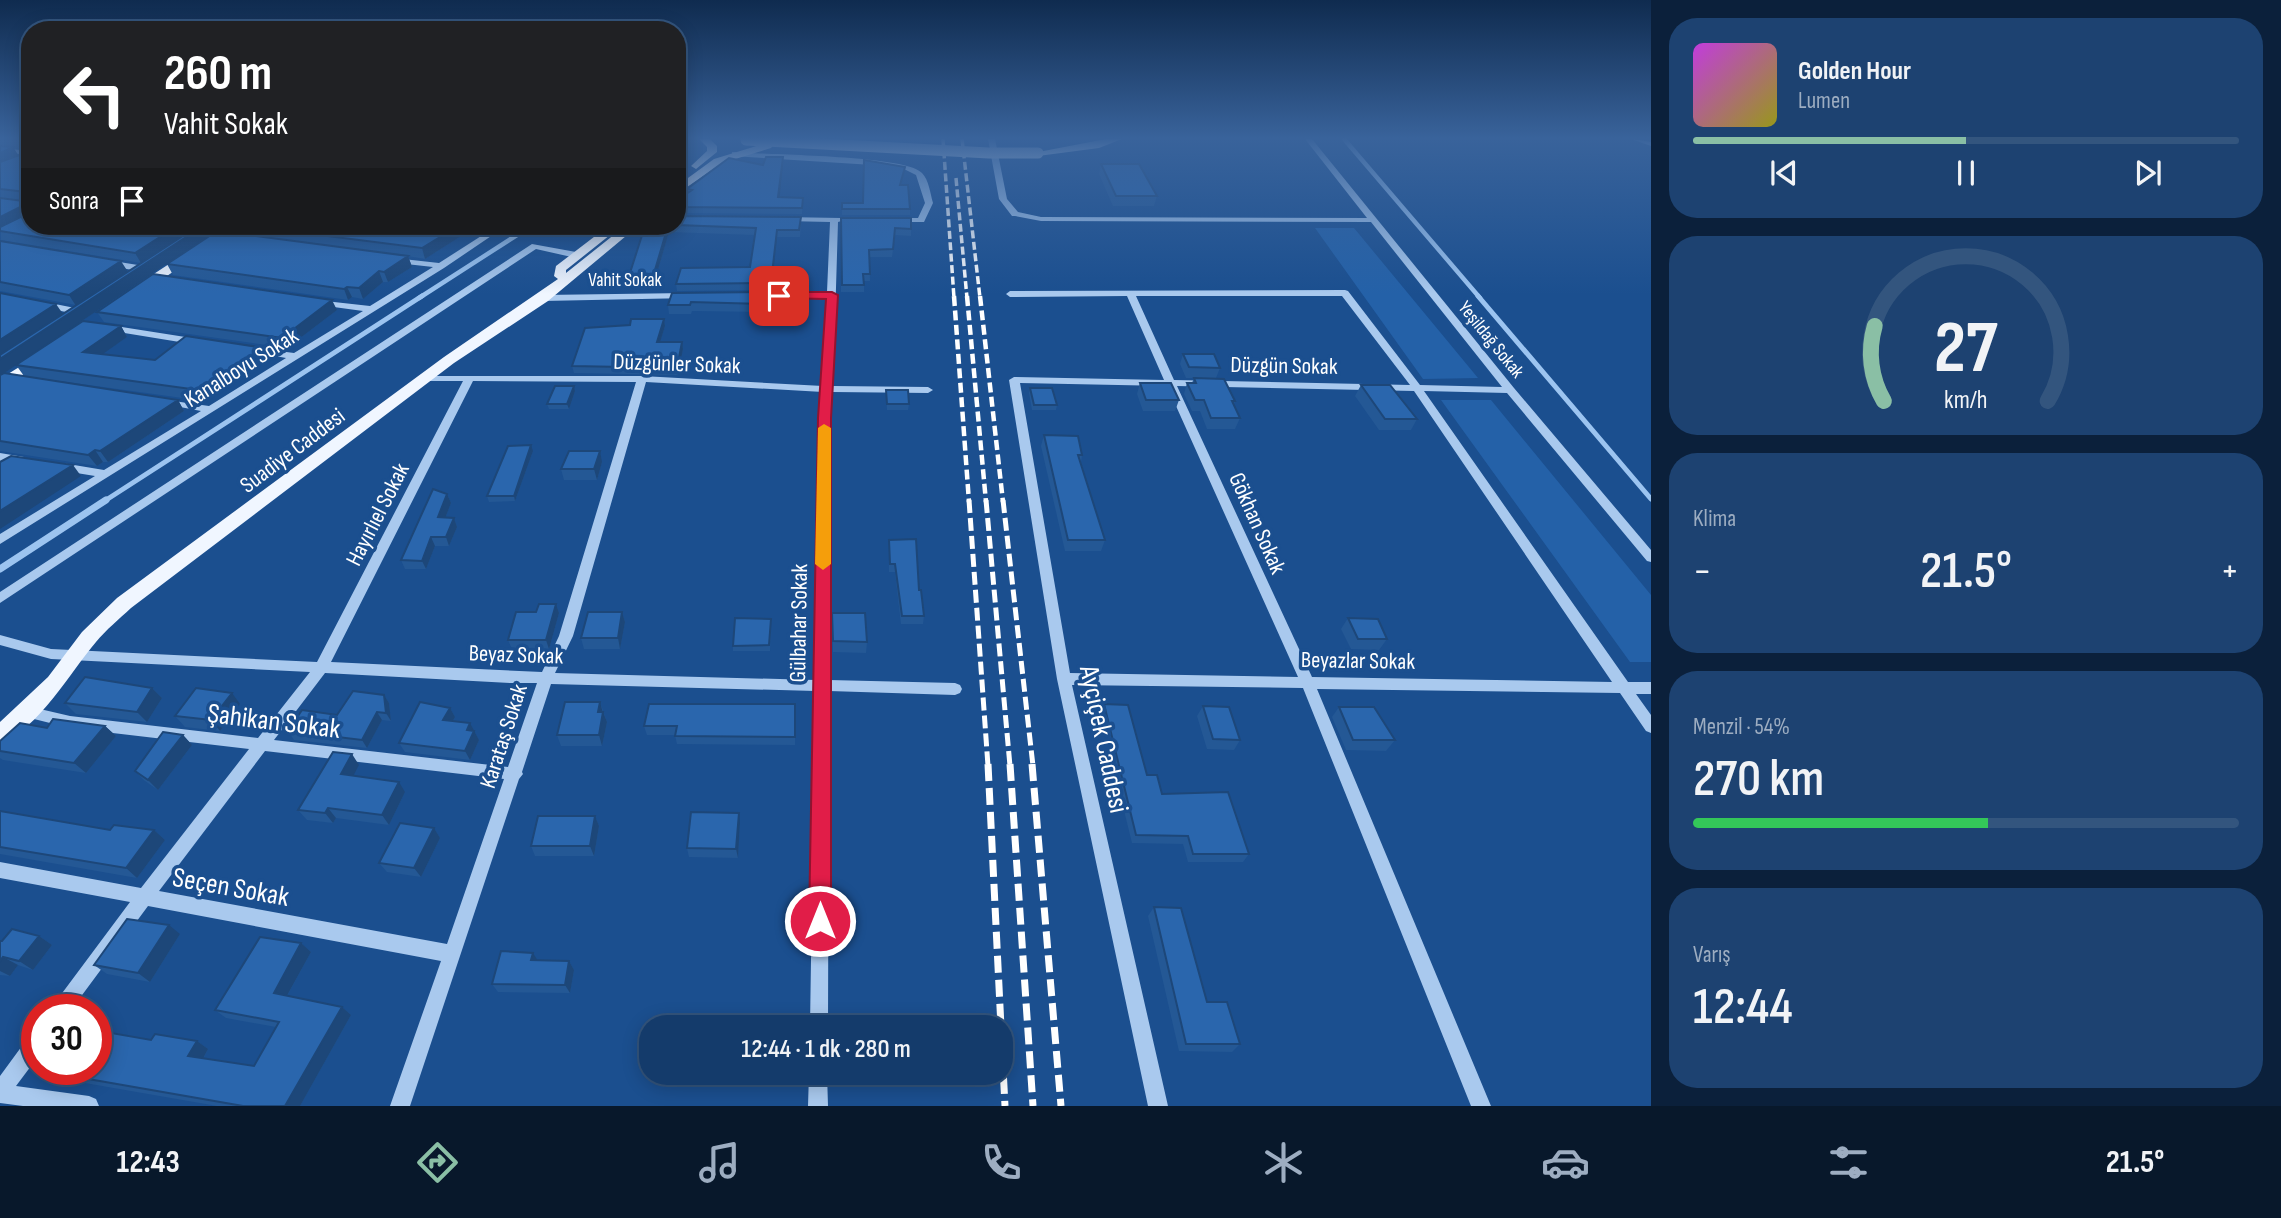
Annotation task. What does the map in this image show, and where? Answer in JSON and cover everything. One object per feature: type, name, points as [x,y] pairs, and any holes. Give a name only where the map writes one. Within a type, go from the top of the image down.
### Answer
[{"type":"main road","points":[[122,283],[155,262],[211,235]]},
{"type":"main road","points":[[133,294],[163,279],[214,235]]},
{"type":"main road","points":[[568,278],[560,276],[560,269],[603,235]]},
{"type":"main road","name":"Suadiye Caddesi","points":[[0,734],[27,712],[55,683],[89,637],[124,603],[424,378],[543,298],[621,235]]},
{"type":"main road","points":[[58,326],[85,308]]},
{"type":"main road","points":[[11,381],[55,348]]},
{"type":"street","points":[[884,220],[921,220],[929,203],[924,191]]},
{"type":"street","points":[[1001,191],[1003,198],[1016,214],[1041,219],[1373,220]]},
{"type":"street","name":"Yeşildağ Sokak","points":[[1349,191],[1510,390],[1651,558]]},
{"type":"street","name":"Gülbahar Sokak","points":[[782,219],[841,220],[832,295],[825,418],[819,1015]]},
{"type":"street","name":"Kanalboyu Sokak","points":[[0,540],[488,235]]},
{"type":"street","points":[[0,598],[535,246],[576,255]]},
{"type":"street","points":[[389,259],[441,266]]},
{"type":"street","points":[[92,260],[155,262]]},
{"type":"street","points":[[1130,293],[1171,382]]},
{"type":"street","points":[[1010,294],[1345,293],[1417,388],[1651,727]]},
{"type":"street","points":[[750,296],[832,295]]},
{"type":"street","name":"Vahit Sokak","points":[[543,298],[695,296]]},
{"type":"street","points":[[303,300],[370,309]]},
{"type":"street","points":[[40,304],[85,308]]},
{"type":"street","points":[[102,327],[211,344]]},
{"type":"street","points":[[239,348],[293,356]]},
{"type":"street","name":"Düzgünler Sokak","points":[[424,378],[642,379],[828,389],[928,390]]},
{"type":"street","name":"Hayırlıel Sokak","points":[[72,994],[321,668],[469,379]]},
{"type":"street","name":"Karataş Sokak","points":[[400,1106],[546,678],[574,609],[642,379]]},
{"type":"street","name":"Düzgün Sokak","points":[[1014,380],[1510,390]]},
{"type":"street","name":"Ayçiçek Caddesi","points":[[1014,380],[1065,679],[1158,1106]]},
{"type":"street","name":"Gökhan Sokak","points":[[1171,382],[1307,682]]},
{"type":"street","points":[[157,400],[210,409]]},
{"type":"street","points":[[0,457],[24,461],[0,473]]},
{"type":"street","points":[[55,466],[105,474]]},
{"type":"street","name":"Beyaz Sokak","points":[[0,640],[51,654],[321,668],[546,678],[955,689]]},
{"type":"street","name":"Beyazlar Sokak","points":[[1065,679],[1651,688]]},
{"type":"street","points":[[1307,682],[1481,1106]]},
{"type":"street","name":"Şahikan Sokak","points":[[27,712],[70,722],[515,774]]},
{"type":"street","name":"Seçen Sokak","points":[[0,870],[452,954]]},
{"type":"street","points":[[21,1064],[0,1092],[89,1106]]},
{"type":"street","points":[[818,1085],[818,1106]]},
{"type":"shaded area","points":[[1315,228],[1354,228],[1478,378],[1423,379]]},
{"type":"shaded area","points":[[1441,400],[1491,400],[1651,595],[1651,662],[1630,662]]},
{"type":"building","points":[[691,191],[779,191],[778,197],[803,198],[802,208],[686,207],[686,194]]},
{"type":"building","points":[[863,191],[908,191],[910,209],[842,209],[842,203],[863,203]]},
{"type":"building","points":[[1113,191],[1154,191],[1157,196],[1116,196]]},
{"type":"building","points":[[0,198],[21,201],[21,206],[0,217]]},
{"type":"building","points":[[686,216],[801,217],[799,230],[777,230],[771,283],[676,284],[681,268],[750,267],[756,228],[686,225]]},
{"type":"building","points":[[21,217],[21,234],[0,231],[0,227]]},
{"type":"building","points":[[841,218],[911,218],[911,229],[895,228],[893,249],[869,250],[870,274],[863,274],[864,285],[842,285]]},
{"type":"building","points":[[25,235],[163,235],[135,253]]},
{"type":"building","points":[[184,235],[189,235],[0,359],[0,355]]},
{"type":"building","points":[[211,235],[248,235],[408,256],[384,272],[379,271],[359,288],[344,289],[167,264]]},
{"type":"building","points":[[320,235],[443,235],[422,248]]},
{"type":"building","points":[[642,235],[665,235],[652,280],[628,279]]},
{"type":"building","points":[[0,241],[121,261],[69,295],[0,282]]},
{"type":"building","points":[[153,274],[332,300],[282,338],[97,312]]},
{"type":"building","points":[[769,292],[767,304],[691,302],[690,305],[668,305],[672,293]]},
{"type":"building","points":[[0,293],[56,304],[0,340]]},
{"type":"building","points":[[631,319],[664,319],[657,342],[682,342],[677,368],[572,366],[585,328],[630,325]]},
{"type":"building","points":[[83,321],[121,326],[83,352],[155,360],[186,336],[265,348],[198,390],[16,365]]},
{"type":"building","points":[[1183,354],[1214,354],[1220,368],[1189,367]]},
{"type":"building","points":[[4,373],[178,400],[100,451],[95,450],[88,455],[0,441],[0,375]]},
{"type":"building","points":[[1194,378],[1224,379],[1240,418],[1211,418],[1204,400],[1195,400],[1187,383],[1196,383]]},
{"type":"building","points":[[1140,383],[1171,383],[1179,400],[1146,400]]},
{"type":"building","points":[[1361,385],[1390,385],[1417,419],[1385,419]]},
{"type":"building","points":[[555,386],[574,386],[567,404],[547,404]]},
{"type":"building","points":[[1030,388],[1052,388],[1057,405],[1034,405]]},
{"type":"building","points":[[886,390],[908,390],[909,404],[887,404]]},
{"type":"building","points":[[1044,435],[1078,436],[1082,455],[1078,455],[1105,540],[1068,540]]},
{"type":"building","points":[[531,445],[514,496],[487,496],[508,446]]},
{"type":"building","points":[[569,451],[600,451],[594,469],[561,469]]},
{"type":"building","points":[[11,456],[73,465],[0,511],[0,462]]},
{"type":"building","points":[[433,489],[447,494],[438,517],[454,518],[446,537],[431,537],[422,561],[401,560]]},
{"type":"building","points":[[916,539],[919,590],[924,616],[902,616],[895,564],[890,564],[889,540]]},
{"type":"building","points":[[539,604],[556,604],[546,640],[508,640],[516,612],[536,612]]},
{"type":"building","points":[[588,612],[622,612],[618,638],[581,638]]},
{"type":"building","points":[[832,613],[865,613],[867,642],[833,641]]},
{"type":"building","points":[[735,618],[771,619],[769,645],[733,646]]},
{"type":"building","points":[[1348,618],[1378,619],[1387,639],[1358,639]]},
{"type":"building","points":[[85,677],[152,688],[137,712],[65,703]]},
{"type":"building","points":[[196,688],[232,693],[211,720],[175,716]]},
{"type":"building","points":[[353,691],[384,695],[386,713],[377,712],[362,740],[288,731],[302,710],[337,715]]},
{"type":"building","points":[[420,702],[450,708],[443,720],[470,723],[467,730],[474,731],[465,751],[399,743]]},
{"type":"building","points":[[565,702],[600,702],[598,712],[603,712],[599,735],[557,735]]},
{"type":"building","points":[[649,704],[795,704],[795,737],[675,736],[677,726],[644,726]]},
{"type":"building","points":[[1104,704],[1128,705],[1147,775],[1157,775],[1162,794],[1228,792],[1249,854],[1193,854],[1188,836],[1136,835]]},
{"type":"building","points":[[1203,706],[1229,707],[1240,740],[1213,739]]},
{"type":"building","points":[[1339,707],[1374,707],[1395,740],[1353,740]]},
{"type":"building","points":[[53,719],[105,726],[74,763],[0,751],[0,741],[20,723],[47,728]]},
{"type":"building","points":[[163,732],[183,735],[148,780],[135,771]]},
{"type":"building","points":[[333,752],[352,754],[341,774],[399,782],[382,815],[328,808],[325,813],[298,810]]},
{"type":"building","points":[[0,811],[110,830],[114,825],[154,830],[126,868],[0,847]]},
{"type":"building","points":[[691,812],[739,813],[736,849],[687,848]]},
{"type":"building","points":[[538,816],[595,816],[590,846],[531,846]]},
{"type":"building","points":[[400,823],[434,828],[414,868],[379,863]]},
{"type":"building","points":[[1154,907],[1181,908],[1207,1002],[1227,1002],[1240,1044],[1186,1044]]},
{"type":"building","points":[[127,919],[169,925],[138,973],[94,965]]},
{"type":"building","points":[[12,929],[39,936],[19,961],[3,957],[0,961],[0,941]]},
{"type":"building","points":[[260,937],[301,943],[274,993],[342,1007],[285,1106],[243,1106],[112,1083],[112,1033],[151,1040],[155,1034],[197,1041],[188,1056],[254,1066],[279,1022],[215,1010]]},
{"type":"building","points":[[501,951],[533,953],[531,960],[569,961],[565,985],[492,984]]},
{"type":"waterway","points":[[1388,191],[1480,298]]},
{"type":"waterway","points":[[419,298],[517,235]]},
{"type":"waterway","points":[[103,502],[422,296]]},
{"type":"waterway","points":[[1478,296],[1651,499]]},
{"type":"waterway","points":[[0,569],[106,500]]},
{"type":"railway","points":[[947,191],[954,298]]},
{"type":"railway","points":[[957,191],[967,298]]},
{"type":"railway","points":[[968,191],[980,298]]},
{"type":"railway","points":[[954,296],[969,502]]},
{"type":"railway","points":[[967,296],[986,502]]},
{"type":"railway","points":[[980,296],[1003,502]]},
{"type":"railway","points":[[969,500],[988,766]]},
{"type":"railway","points":[[986,500],[1010,766]]},
{"type":"railway","points":[[1003,500],[1033,766]]},
{"type":"railway","points":[[988,764],[1000,1015]]},
{"type":"railway","points":[[1010,764],[1033,1106]]},
{"type":"railway","points":[[1032,764],[1061,1106]]},
{"type":"railway","points":[[1004,1085],[1005,1106]]},
{"type":"slow traffic","points":[[823,564],[824,428]]},
{"type":"route","points":[[779,296],[832,295],[825,418],[820,921]]}]
